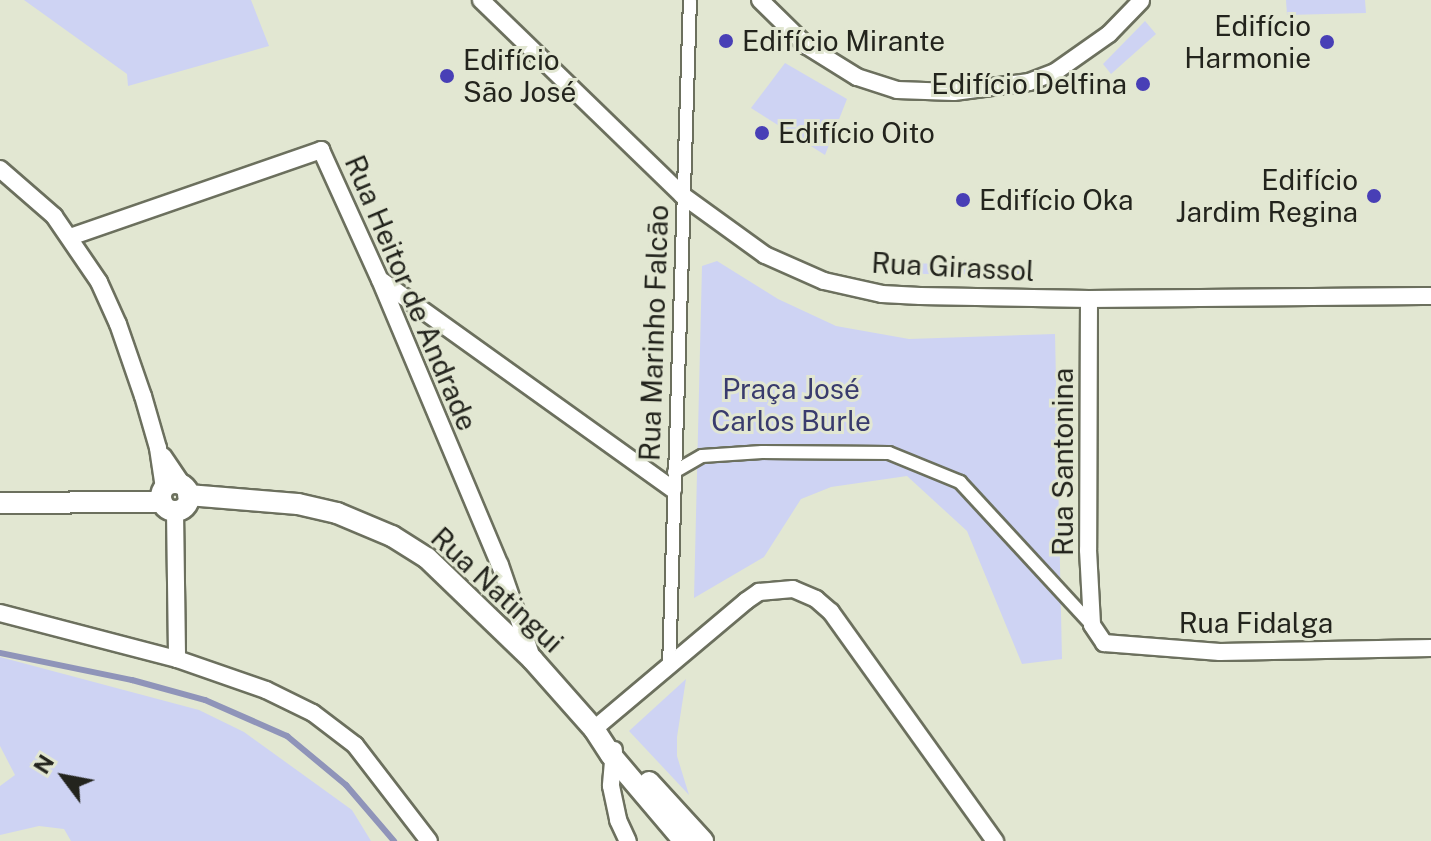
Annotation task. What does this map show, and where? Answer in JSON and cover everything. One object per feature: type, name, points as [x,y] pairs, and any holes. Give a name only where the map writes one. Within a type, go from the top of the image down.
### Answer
[{"type":"street","name":"Rua Girassol","points":[[481,0],[682,195],[765,255],[824,281],[907,296],[1089,299],[1431,296]]},
{"type":"street","name":"Rua Marinho Falcão","points":[[669,667],[690,0]]},
{"type":"street","points":[[760,0],[807,46],[857,77],[897,90],[954,92],[1029,82],[1055,72],[1109,34],[1142,0]]},
{"type":"street","name":"Rua Heitor de Andrade","points":[[70,237],[321,150],[380,280],[500,565],[532,659]]},
{"type":"street","points":[[0,169],[54,216],[70,237],[99,282],[118,324],[175,496],[177,659]]},
{"type":"street","points":[[380,280],[673,481],[702,456],[762,452],[889,453],[960,482],[1092,625]]},
{"type":"street","name":"Rua Santonina","points":[[1089,299],[1088,550],[1092,625]]},
{"type":"street","name":"Rua Natingui","points":[[0,503],[175,496],[298,504],[370,525],[427,558],[532,659],[685,834]]},
{"type":"street","points":[[628,841],[613,802],[606,742],[669,667],[726,616],[759,592],[793,589],[816,599],[831,612],[995,841]]},
{"type":"street","points":[[0,613],[177,659],[266,690],[313,713],[355,745],[429,841]]},
{"type":"street","name":"Rua Fidalga","points":[[1092,625],[1104,643],[1113,646],[1220,652],[1431,648]]},
{"type":"green space","points":[[24,0],[251,0],[269,46],[128,86],[127,74]]},
{"type":"green space","points":[[1286,0],[1365,0],[1366,13],[1287,15]]},
{"type":"green space","points":[[1145,21],[1156,34],[1111,74],[1103,64]]},
{"type":"green space","points":[[785,63],[847,99],[825,155],[751,108]]},
{"type":"green space","name":"Praça José Carlos Burle","points":[[717,261],[778,299],[836,326],[909,339],[1055,334],[1062,659],[1022,664],[967,531],[907,476],[831,487],[801,499],[764,557],[694,598],[702,266]]},
{"type":"green space","points":[[906,263],[1020,266],[1020,274],[925,274],[905,272]]},
{"type":"green space","points":[[0,657],[199,710],[244,732],[352,810],[371,841],[71,841],[64,829],[39,826],[0,835],[0,786],[15,775],[0,746]]},
{"type":"green space","points":[[686,679],[677,756],[689,795],[629,731]]},
{"type":"waterway","points":[[0,653],[132,680],[205,700],[287,736],[346,785],[394,841]]},
{"type":"place","name":"Edifício Mirante","points":[[726,41]]},
{"type":"place","name":"Edifício Harmonie","points":[[1327,42]]},
{"type":"place","name":"Edifício São José","points":[[447,76]]},
{"type":"place","name":"Edifício Delfina","points":[[1143,84]]},
{"type":"place","name":"Edifício Oito","points":[[762,133]]},
{"type":"place","name":"Edifício Jardim Regina","points":[[1374,196]]},
{"type":"place","name":"Edifício Oka","points":[[963,200]]}]
